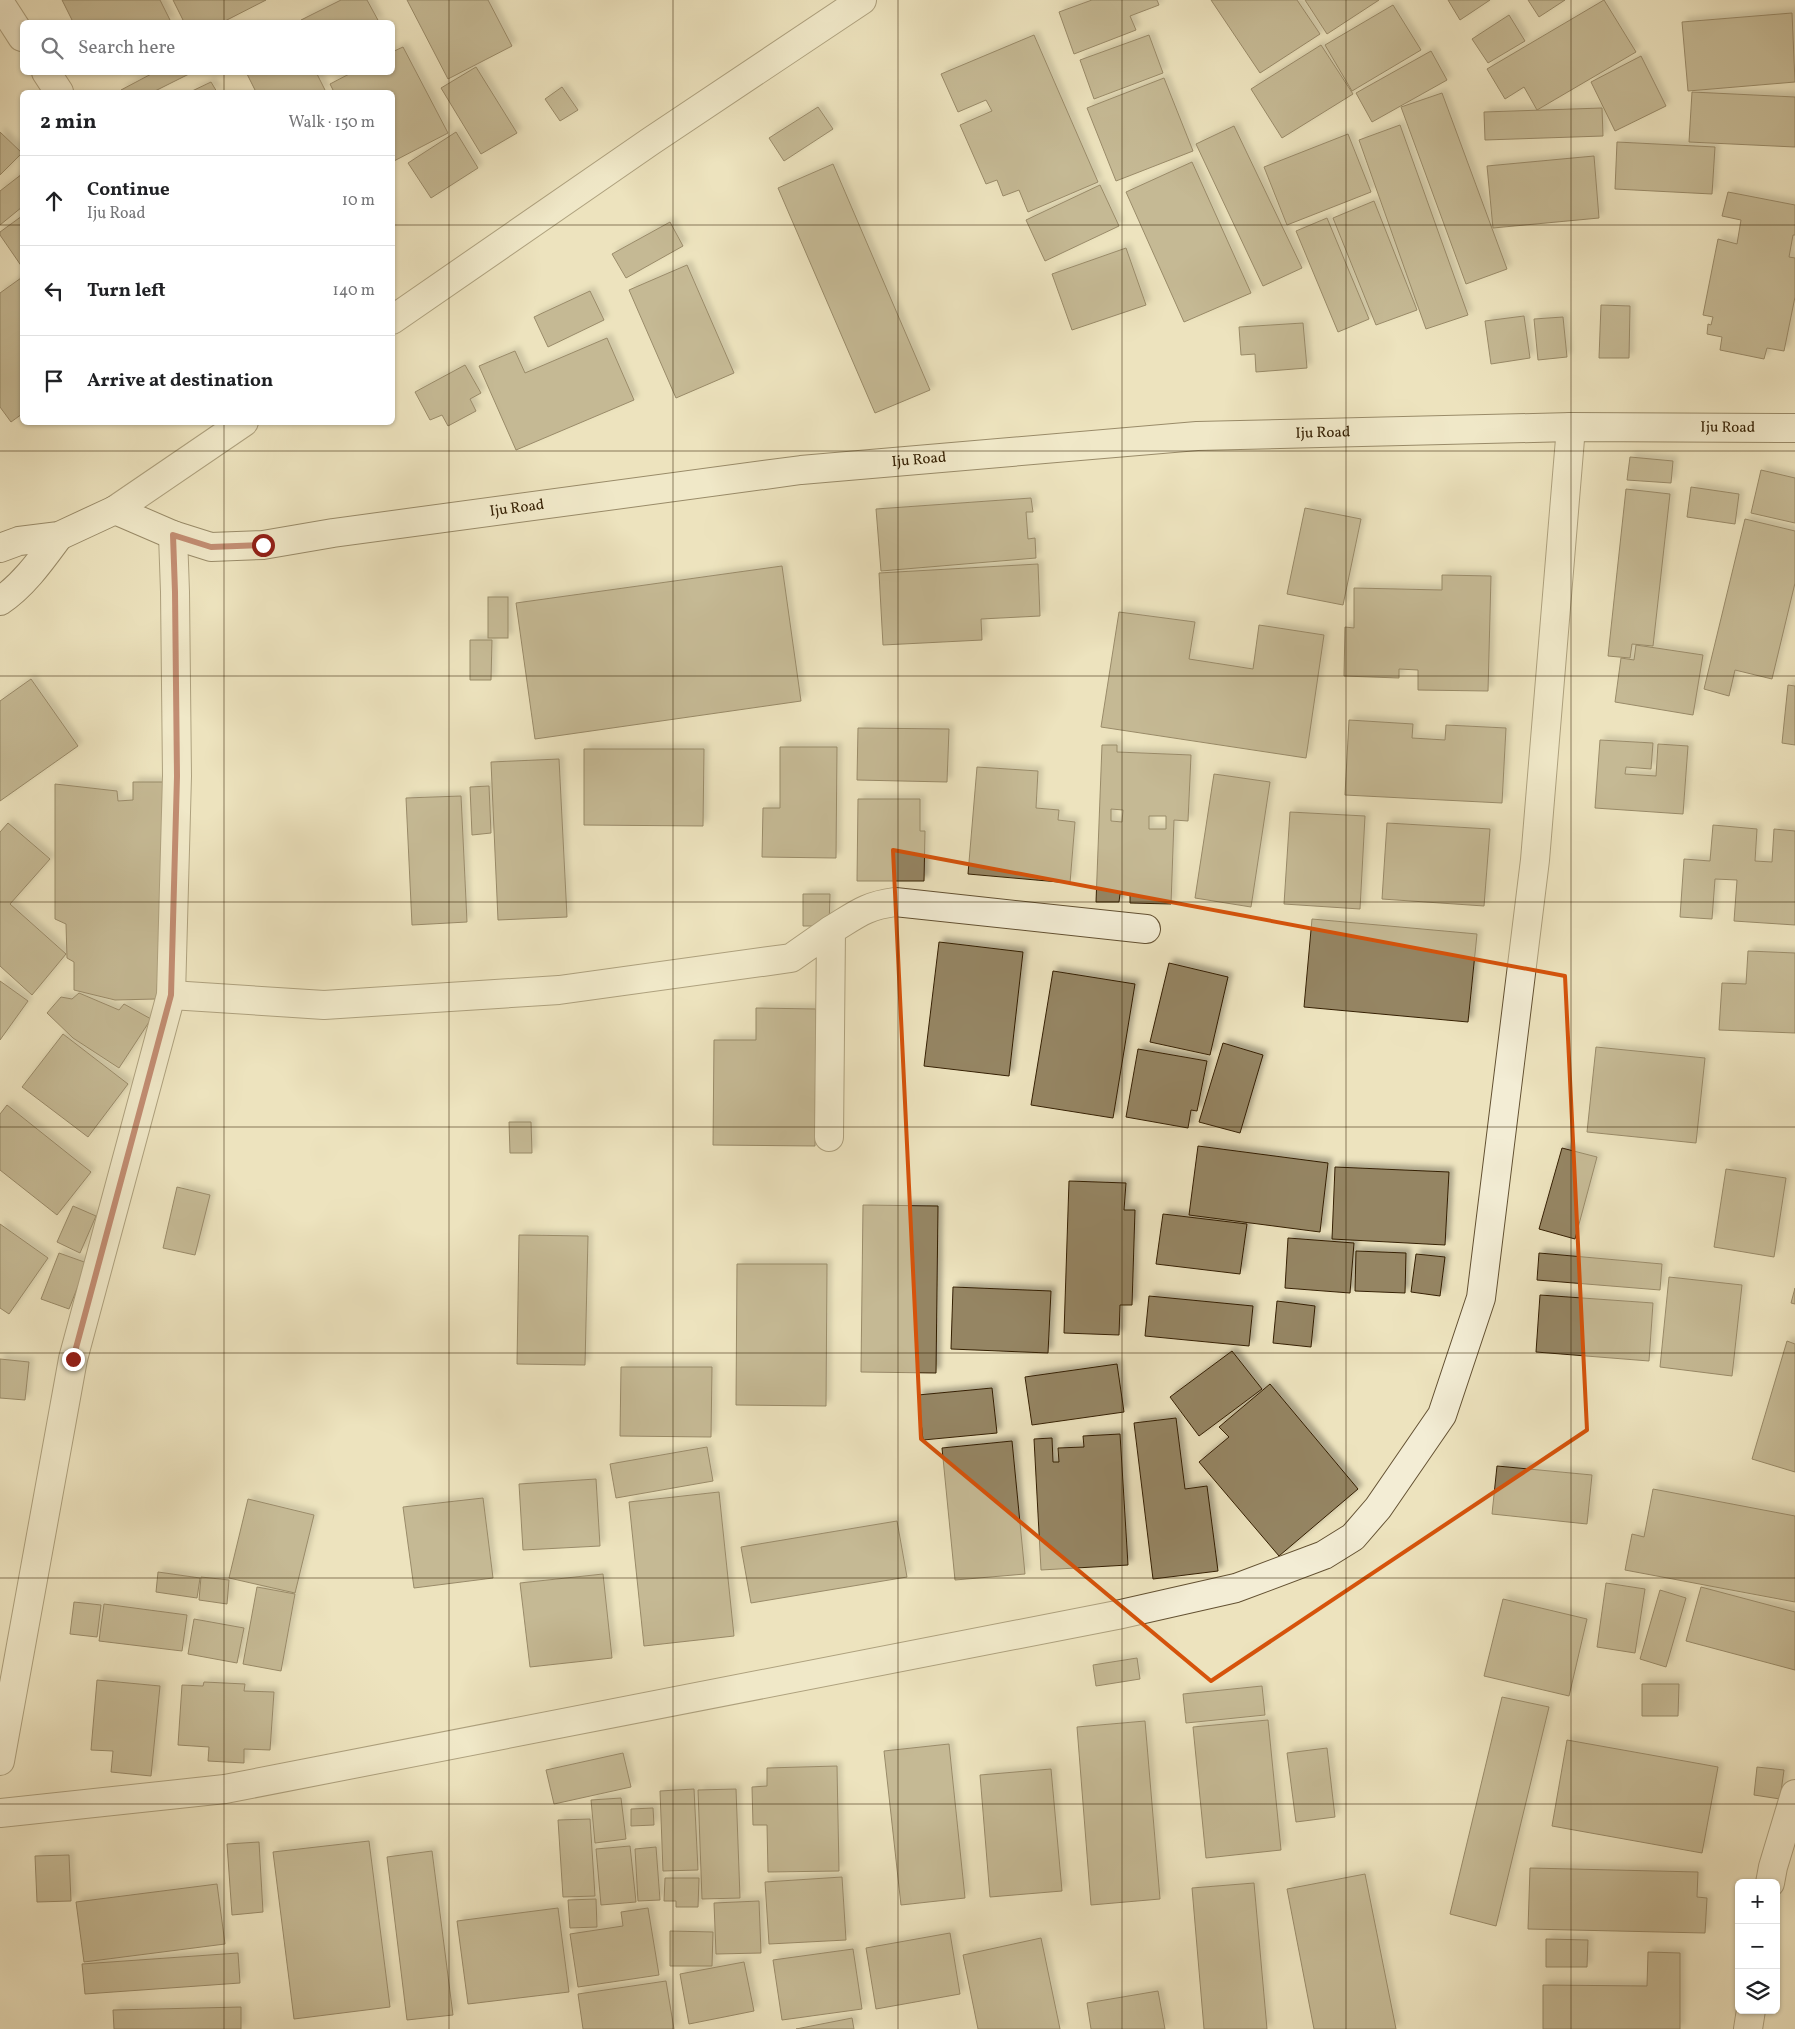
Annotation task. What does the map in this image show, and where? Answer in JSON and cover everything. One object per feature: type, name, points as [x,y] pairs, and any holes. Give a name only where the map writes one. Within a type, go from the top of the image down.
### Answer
[{"type":"street","points":[[395,318],[650,141],[862,0]]},
{"type":"street","points":[[0,2],[20,34]]},
{"type":"street","points":[[48,75],[58,90]]},
{"type":"street","points":[[0,548],[19,541],[59,536],[115,510],[240,425]]},
{"type":"street","points":[[0,1813],[225,1789],[1107,1617],[1236,1588],[1324,1555],[1353,1537],[1378,1508],[1442,1415],[1481,1298],[1535,860],[1571,427]]},
{"type":"street","name":"Iju Road","points":[[115,510],[173,535],[211,547],[263,545],[333,533],[801,470],[1187,437],[1571,427],[1795,428]]},
{"type":"street","points":[[0,1761],[73,1359],[171,995],[177,776],[173,535]]},
{"type":"street","points":[[2,593],[33,571],[59,536]]},
{"type":"street","points":[[171,995],[324,1005],[559,990],[791,958],[860,911],[875,904],[895,902],[1146,929]]},
{"type":"street","points":[[829,1137],[831,930]]},
{"type":"street","points":[[1771,1879],[1795,1794]]},
{"type":"street","points":[[1748,2029],[1750,2014]]},
{"type":"highlighted area","points":[[893,850],[1565,976],[1587,1430],[1211,1681],[921,1439]]},
{"type":"building","points":[[62,0],[160,0],[170,20],[72,20]]},
{"type":"building","points":[[173,0],[266,0],[227,20],[183,20]]},
{"type":"building","points":[[341,0],[367,0],[378,20],[301,20]]},
{"type":"building","points":[[407,0],[488,0],[512,46],[448,79]]},
{"type":"building","points":[[1092,0],[1157,0],[1159,5],[1130,16],[1136,30],[1074,54],[1059,12]]},
{"type":"building","points":[[1211,0],[1297,0],[1320,34],[1260,73]]},
{"type":"building","points":[[1305,0],[1379,0],[1327,34]]},
{"type":"building","points":[[1448,0],[1490,0],[1460,20]]},
{"type":"building","points":[[1528,0],[1565,0],[1539,17]]},
{"type":"building","points":[[1604,0],[1636,52],[1537,110],[1524,87],[1505,99],[1487,69]]},
{"type":"building","points":[[1393,5],[1421,50],[1352,91],[1325,45]]},
{"type":"building","points":[[1792,13],[1795,82],[1688,91],[1682,22]]},
{"type":"building","points":[[1509,15],[1525,41],[1488,63],[1472,39]]},
{"type":"building","points":[[1034,35],[1098,182],[1028,212],[1019,190],[1003,196],[997,180],[986,184],[960,125],[992,111],[986,100],[958,112],[941,74]]},
{"type":"building","points":[[1149,35],[1163,73],[1094,99],[1080,60]]},
{"type":"building","points":[[1321,45],[1353,94],[1282,138],[1251,89]]},
{"type":"building","points":[[403,47],[448,133],[395,160],[395,90],[333,90],[330,84],[347,75],[395,75],[395,51]]},
{"type":"building","points":[[1431,51],[1447,80],[1372,122],[1356,93]]},
{"type":"building","points":[[1641,56],[1666,106],[1615,131],[1591,82]]},
{"type":"building","points":[[476,67],[517,133],[481,154],[441,88]]},
{"type":"building","points":[[149,75],[187,75],[157,90],[121,90]]},
{"type":"building","points":[[248,75],[318,75],[325,90],[255,90]]},
{"type":"building","points":[[1164,78],[1193,151],[1116,181],[1087,108]]},
{"type":"building","points":[[211,82],[216,90],[194,90]]},
{"type":"building","points":[[562,87],[578,110],[560,121],[545,99]]},
{"type":"building","points":[[1692,92],[1795,97],[1795,147],[1689,142]]},
{"type":"building","points":[[1442,93],[1507,269],[1466,284],[1401,107]]},
{"type":"building","points":[[818,107],[833,129],[784,161],[769,138]]},
{"type":"building","points":[[1602,108],[1603,136],[1485,140],[1484,112]]},
{"type":"building","points":[[1400,125],[1468,315],[1426,329],[1359,140]]},
{"type":"building","points":[[1234,126],[1302,268],[1263,286],[1196,144]]},
{"type":"building","points":[[0,132],[20,151],[20,155],[0,175]]},
{"type":"building","points":[[456,132],[478,168],[431,198],[408,163]]},
{"type":"building","points":[[1348,134],[1371,192],[1287,225],[1264,167]]},
{"type":"building","points":[[1617,142],[1715,147],[1712,194],[1615,189]]},
{"type":"building","points":[[1594,156],[1599,218],[1493,228],[1487,166]]},
{"type":"building","points":[[1192,162],[1251,293],[1184,322],[1126,192]]},
{"type":"building","points":[[833,164],[930,390],[875,413],[778,188]]},
{"type":"building","points":[[20,176],[20,209],[0,225],[0,191]]},
{"type":"building","points":[[1100,185],[1119,226],[1045,261],[1026,220]]},
{"type":"building","points":[[1728,192],[1795,205],[1795,235],[1793,235],[1789,257],[1795,258],[1795,297],[1784,351],[1767,348],[1764,359],[1720,350],[1722,337],[1707,334],[1708,324],[1711,325],[1713,317],[1703,315],[1718,239],[1737,244],[1741,220],[1722,216]]},
{"type":"building","points":[[1374,201],[1417,310],[1376,325],[1333,218]]},
{"type":"building","points":[[20,217],[20,264],[0,235],[0,232]]},
{"type":"building","points":[[1327,218],[1369,319],[1338,332],[1296,231]]},
{"type":"building","points":[[670,222],[683,246],[626,278],[612,254]]},
{"type":"building","points":[[1126,248],[1146,305],[1072,330],[1052,274]]},
{"type":"building","points":[[687,265],[734,373],[676,398],[629,290]]},
{"type":"building","points":[[20,279],[20,415],[11,422],[0,407],[0,293]]},
{"type":"building","points":[[590,291],[604,320],[548,347],[534,317]]},
{"type":"building","points":[[1601,305],[1630,306],[1629,358],[1599,358]]},
{"type":"building","points":[[1524,316],[1530,358],[1491,364],[1485,321]]},
{"type":"building","points":[[1563,317],[1567,357],[1538,360],[1534,319]]},
{"type":"building","points":[[1303,323],[1307,368],[1256,372],[1255,354],[1241,355],[1239,327]]},
{"type":"building","points":[[607,338],[634,400],[516,450],[479,366],[515,351],[525,373]]},
{"type":"building","points":[[465,365],[481,393],[470,399],[476,411],[448,426],[442,415],[430,420],[415,392]]},
{"type":"building","points":[[1630,457],[1673,461],[1671,483],[1627,480]]},
{"type":"building","points":[[1761,470],[1795,478],[1795,523],[1751,513]]},
{"type":"building","points":[[1691,487],[1739,494],[1735,524],[1687,517]]},
{"type":"building","points":[[1626,489],[1670,494],[1653,646],[1632,644],[1630,658],[1608,656]]},
{"type":"building","points":[[1031,498],[1033,512],[1026,512],[1028,539],[1035,538],[1036,558],[881,571],[876,509]]},
{"type":"building","points":[[1305,508],[1361,519],[1343,605],[1287,594]]},
{"type":"building","points":[[1745,519],[1795,531],[1795,583],[1772,679],[1735,670],[1729,696],[1704,689]]},
{"type":"building","points":[[1038,564],[1040,616],[981,619],[982,640],[883,645],[879,573]]},
{"type":"building","points":[[782,566],[801,701],[535,739],[516,603]]},
{"type":"building","points":[[1442,575],[1491,576],[1488,691],[1418,690],[1418,670],[1399,669],[1399,678],[1344,676],[1345,627],[1354,628],[1354,588],[1442,590]]},
{"type":"building","points":[[488,597],[508,597],[508,638],[488,638]]},
{"type":"building","points":[[1119,612],[1195,622],[1189,659],[1253,669],[1259,625],[1324,635],[1306,758],[1101,727]]},
{"type":"building","points":[[470,640],[492,640],[491,680],[470,680]]},
{"type":"building","points":[[1636,645],[1703,655],[1693,715],[1615,702],[1621,658],[1634,660]]},
{"type":"building","points":[[31,679],[78,746],[0,801],[0,701]]},
{"type":"building","points":[[1788,685],[1795,686],[1795,745],[1782,743]]},
{"type":"building","points":[[1349,720],[1413,724],[1412,738],[1445,740],[1446,725],[1506,728],[1502,803],[1345,795]]},
{"type":"building","points":[[858,728],[949,729],[947,782],[857,780]]},
{"type":"building","points":[[1600,740],[1653,743],[1651,769],[1626,767],[1625,774],[1656,776],[1658,744],[1688,746],[1683,814],[1595,808]]},
{"type":"building","points":[[1102,745],[1117,745],[1117,752],[1191,755],[1188,821],[1174,820],[1171,904],[1130,903],[1130,894],[1120,894],[1119,902],[1096,902]],"holes":[[[1111,809],[1123,810],[1122,822],[1111,821]],[[1149,816],[1166,816],[1166,829],[1149,829]]]},
{"type":"building","points":[[780,747],[837,747],[836,858],[762,857],[763,808],[780,808]]},
{"type":"building","points":[[584,749],[704,749],[703,826],[584,825]]},
{"type":"building","points":[[559,759],[567,917],[498,920],[491,762]]},
{"type":"building","points":[[977,767],[1038,771],[1036,808],[1059,810],[1058,820],[1075,822],[1070,883],[968,874]]},
{"type":"building","points":[[1214,774],[1270,782],[1251,907],[1195,898]]},
{"type":"building","points":[[133,782],[173,782],[160,956],[156,999],[115,1000],[74,990],[74,962],[67,958],[66,924],[55,919],[55,784],[117,791],[118,801],[133,800]]},
{"type":"building","points":[[489,786],[491,833],[472,835],[470,787]]},
{"type":"building","points":[[461,796],[467,922],[412,925],[406,798]]},
{"type":"building","points":[[858,799],[920,799],[920,831],[925,831],[924,881],[857,881]]},
{"type":"building","points":[[1290,812],[1365,816],[1360,909],[1284,904]]},
{"type":"building","points":[[8,823],[50,859],[10,904],[66,954],[32,995],[0,966],[0,832]]},
{"type":"building","points":[[1387,823],[1490,829],[1484,906],[1382,899]]},
{"type":"building","points":[[1713,825],[1757,829],[1755,861],[1772,862],[1774,829],[1795,831],[1795,925],[1734,921],[1737,880],[1715,879],[1712,919],[1680,917],[1684,859],[1710,861]]},
{"type":"building","points":[[803,894],[830,894],[829,926],[803,926]]},
{"type":"building","points":[[1312,919],[1477,934],[1468,1022],[1304,1007]]},
{"type":"building","points":[[939,942],[1023,952],[1009,1076],[924,1066]]},
{"type":"building","points":[[1748,951],[1795,953],[1795,1033],[1719,1030],[1722,983],[1746,984]]},
{"type":"building","points":[[1169,963],[1228,977],[1210,1055],[1150,1042]]},
{"type":"building","points":[[1053,971],[1135,984],[1113,1118],[1031,1105]]},
{"type":"building","points":[[0,981],[28,1001],[0,1040]]},
{"type":"building","points":[[79,993],[119,1010],[124,1004],[151,1019],[119,1068],[73,1038],[47,1013],[61,997],[72,999]]},
{"type":"building","points":[[756,1008],[816,1009],[815,1146],[713,1145],[714,1040],[756,1040]]},
{"type":"building","points":[[63,1034],[128,1084],[88,1137],[22,1087]]},
{"type":"building","points":[[1223,1043],[1263,1055],[1240,1133],[1199,1122]]},
{"type":"building","points":[[1596,1047],[1705,1058],[1696,1143],[1587,1132]]},
{"type":"building","points":[[1138,1049],[1207,1061],[1197,1111],[1191,1110],[1188,1128],[1126,1117]]},
{"type":"building","points":[[7,1105],[91,1172],[57,1215],[0,1170],[0,1114]]},
{"type":"building","points":[[509,1122],[531,1122],[532,1153],[510,1153]]},
{"type":"building","points":[[1198,1146],[1328,1163],[1320,1232],[1189,1215]]},
{"type":"building","points":[[1562,1148],[1597,1157],[1575,1239],[1539,1229]]},
{"type":"building","points":[[1335,1167],[1449,1172],[1445,1245],[1332,1239]]},
{"type":"building","points":[[1726,1169],[1786,1178],[1774,1257],[1714,1247]]},
{"type":"building","points":[[1069,1181],[1126,1183],[1124,1210],[1135,1210],[1132,1305],[1120,1305],[1119,1335],[1064,1333]]},
{"type":"building","points":[[177,1187],[210,1195],[195,1255],[163,1248]]},
{"type":"building","points":[[863,1205],[938,1206],[936,1373],[861,1372]]},
{"type":"building","points":[[73,1206],[96,1216],[80,1253],[57,1242]]},
{"type":"building","points":[[1163,1214],[1247,1224],[1240,1274],[1156,1264]]},
{"type":"building","points":[[0,1224],[48,1258],[9,1314],[0,1308]]},
{"type":"building","points":[[519,1235],[588,1236],[585,1365],[517,1364]]},
{"type":"building","points":[[1288,1238],[1354,1243],[1350,1293],[1285,1288]]},
{"type":"building","points":[[1356,1251],[1406,1253],[1405,1293],[1355,1291]]},
{"type":"building","points":[[59,1253],[87,1263],[69,1309],[41,1299]]},
{"type":"building","points":[[1539,1253],[1662,1264],[1660,1290],[1537,1280]]},
{"type":"building","points":[[1416,1254],[1445,1257],[1440,1296],[1411,1292]]},
{"type":"building","points":[[737,1264],[827,1264],[826,1406],[736,1405]]},
{"type":"building","points":[[1669,1277],[1742,1285],[1732,1376],[1660,1367]]},
{"type":"building","points":[[953,1287],[1051,1291],[1048,1353],[951,1349]]},
{"type":"building","points":[[1795,1288],[1795,1304],[1791,1303]]},
{"type":"building","points":[[1540,1295],[1653,1303],[1649,1361],[1536,1352]]},
{"type":"building","points":[[1149,1296],[1253,1306],[1249,1346],[1145,1336]]},
{"type":"building","points":[[1277,1301],[1315,1306],[1311,1347],[1273,1343]]},
{"type":"building","points":[[1787,1341],[1795,1344],[1795,1472],[1752,1459]]},
{"type":"building","points":[[1232,1351],[1262,1389],[1199,1436],[1170,1397]]},
{"type":"building","points":[[0,1359],[29,1362],[25,1400],[0,1398]]},
{"type":"building","points":[[1117,1364],[1124,1412],[1032,1425],[1025,1377]]},
{"type":"building","points":[[621,1367],[712,1367],[711,1437],[620,1436]]},
{"type":"building","points":[[1270,1384],[1358,1489],[1279,1556],[1199,1462],[1229,1437],[1219,1427]]},
{"type":"building","points":[[992,1388],[997,1433],[923,1440],[918,1395]]},
{"type":"building","points":[[1176,1418],[1185,1489],[1207,1486],[1218,1571],[1153,1579],[1134,1423]]},
{"type":"building","points":[[1120,1434],[1128,1565],[1041,1570],[1034,1439],[1052,1438],[1053,1462],[1059,1462],[1058,1448],[1084,1447],[1083,1436]]},
{"type":"building","points":[[1012,1441],[1025,1574],[955,1580],[942,1448]]},
{"type":"building","points":[[707,1447],[713,1481],[616,1498],[610,1464]]},
{"type":"building","points":[[1497,1466],[1592,1475],[1587,1524],[1492,1514]]},
{"type":"building","points":[[596,1479],[600,1546],[523,1550],[519,1484]]},
{"type":"building","points":[[1653,1489],[1795,1516],[1795,1602],[1625,1570],[1632,1534],[1644,1537]]},
{"type":"building","points":[[719,1492],[734,1636],[644,1646],[629,1502]]},
{"type":"building","points":[[483,1498],[493,1578],[414,1588],[403,1507]]},
{"type":"building","points":[[248,1499],[314,1515],[295,1593],[229,1578]]},
{"type":"building","points":[[897,1521],[907,1577],[751,1603],[741,1547]]},
{"type":"building","points":[[158,1572],[200,1578],[197,1598],[156,1592]]},
{"type":"building","points":[[603,1574],[612,1658],[530,1667],[520,1583]]},
{"type":"building","points":[[201,1577],[229,1580],[227,1604],[199,1600]]},
{"type":"building","points":[[1606,1583],[1645,1589],[1635,1653],[1597,1647]]},
{"type":"building","points":[[257,1587],[295,1594],[281,1671],[243,1664]]},
{"type":"building","points":[[1701,1587],[1795,1612],[1795,1670],[1686,1641]]},
{"type":"building","points":[[1660,1590],[1686,1598],[1666,1667],[1640,1659]]},
{"type":"building","points":[[1503,1599],[1587,1619],[1569,1696],[1484,1676]]},
{"type":"building","points":[[74,1602],[101,1605],[97,1637],[70,1634]]},
{"type":"building","points":[[104,1604],[187,1615],[182,1651],[99,1641]]},
{"type":"building","points":[[194,1619],[244,1628],[237,1663],[188,1654]]},
{"type":"building","points":[[1137,1658],[1140,1679],[1096,1686],[1093,1665]]},
{"type":"building","points":[[97,1680],[160,1686],[151,1776],[111,1772],[113,1751],[91,1750]]},
{"type":"building","points":[[204,1682],[245,1684],[244,1691],[274,1692],[270,1750],[244,1749],[244,1763],[208,1761],[209,1747],[178,1745],[182,1685],[203,1686]]},
{"type":"building","points":[[1642,1684],[1679,1684],[1678,1716],[1642,1716]]},
{"type":"building","points":[[1262,1686],[1265,1715],[1186,1723],[1183,1694]]},
{"type":"building","points":[[1502,1697],[1549,1707],[1496,1926],[1450,1914]]},
{"type":"building","points":[[1268,1720],[1281,1850],[1206,1858],[1193,1727]]},
{"type":"building","points":[[1145,1721],[1160,1899],[1091,1905],[1077,1727]]},
{"type":"building","points":[[1567,1740],[1718,1767],[1702,1853],[1552,1826]]},
{"type":"building","points":[[949,1744],[965,1898],[901,1905],[884,1751]]},
{"type":"building","points":[[1327,1748],[1335,1817],[1296,1822],[1287,1753]]},
{"type":"building","points":[[623,1753],[631,1787],[554,1804],[546,1770]]},
{"type":"building","points":[[837,1766],[839,1871],[768,1872],[767,1825],[753,1825],[752,1787],[767,1786],[767,1768]]},
{"type":"building","points":[[1757,1767],[1784,1770],[1780,1799],[1754,1795]]},
{"type":"building","points":[[1051,1769],[1062,1891],[990,1897],[980,1775]]},
{"type":"building","points":[[694,1789],[698,1870],[663,1871],[660,1791]]},
{"type":"building","points":[[736,1789],[740,1898],[702,1899],[698,1790]]},
{"type":"building","points":[[621,1798],[626,1839],[595,1843],[591,1800]]},
{"type":"building","points":[[653,1808],[654,1825],[631,1826],[631,1809]]},
{"type":"building","points":[[590,1819],[595,1896],[563,1897],[558,1820]]},
{"type":"building","points":[[369,1841],[390,2007],[294,2019],[273,1852]]},
{"type":"building","points":[[259,1842],[263,1912],[232,1915],[227,1844]]},
{"type":"building","points":[[630,1846],[636,1902],[601,1905],[596,1849]]},
{"type":"building","points":[[656,1847],[660,1900],[638,1901],[635,1849]]},
{"type":"building","points":[[432,1851],[453,2015],[407,2020],[387,1857]]},
{"type":"building","points":[[69,1855],[71,1901],[37,1902],[35,1856]]},
{"type":"building","points":[[1530,1868],[1698,1872],[1697,1897],[1707,1898],[1705,1933],[1528,1929]]},
{"type":"building","points":[[1365,1874],[1396,2029],[1314,2029],[1287,1889]]},
{"type":"building","points":[[842,1877],[846,1940],[769,1944],[765,1882]]},
{"type":"building","points":[[665,1878],[699,1878],[698,1907],[676,1907],[676,1901],[664,1901]]},
{"type":"building","points":[[1254,1883],[1267,2029],[1204,2029],[1192,1888]]},
{"type":"building","points":[[217,1884],[225,1944],[84,1962],[76,1902]]},
{"type":"building","points":[[596,1899],[597,1927],[570,1928],[568,1900]]},
{"type":"building","points":[[759,1901],[761,1953],[716,1954],[714,1903]]},
{"type":"building","points":[[558,1908],[569,1992],[468,2004],[457,1921]]},
{"type":"building","points":[[648,1908],[659,1975],[578,1987],[570,1934],[623,1926],[621,1912]]},
{"type":"building","points":[[670,1931],[713,1932],[712,1966],[670,1966]]},
{"type":"building","points":[[950,1933],[960,1994],[876,2009],[866,1948]]},
{"type":"building","points":[[1041,1938],[1060,2029],[978,2029],[963,1955]]},
{"type":"building","points":[[1546,1939],[1588,1940],[1587,1967],[1546,1967]]},
{"type":"building","points":[[853,1949],[862,2009],[782,2020],[773,1960]]},
{"type":"building","points":[[1648,1952],[1680,1953],[1680,2029],[1543,2029],[1543,1985],[1647,1986]]},
{"type":"building","points":[[238,1953],[240,1983],[85,1994],[82,1964]]},
{"type":"building","points":[[744,1962],[754,2011],[689,2024],[680,1974]]},
{"type":"building","points":[[666,1981],[674,2029],[583,2029],[578,1994]]},
{"type":"building","points":[[1158,1991],[1165,2029],[1091,2029],[1087,2003]]},
{"type":"building","points":[[241,2007],[241,2029],[114,2029],[113,2010]]},
{"type":"building","points":[[852,2018],[854,2029],[796,2029]]},
{"type":"route","points":[[73,1359],[171,995],[177,776],[177,683],[173,535],[211,547],[263,545]]}]
